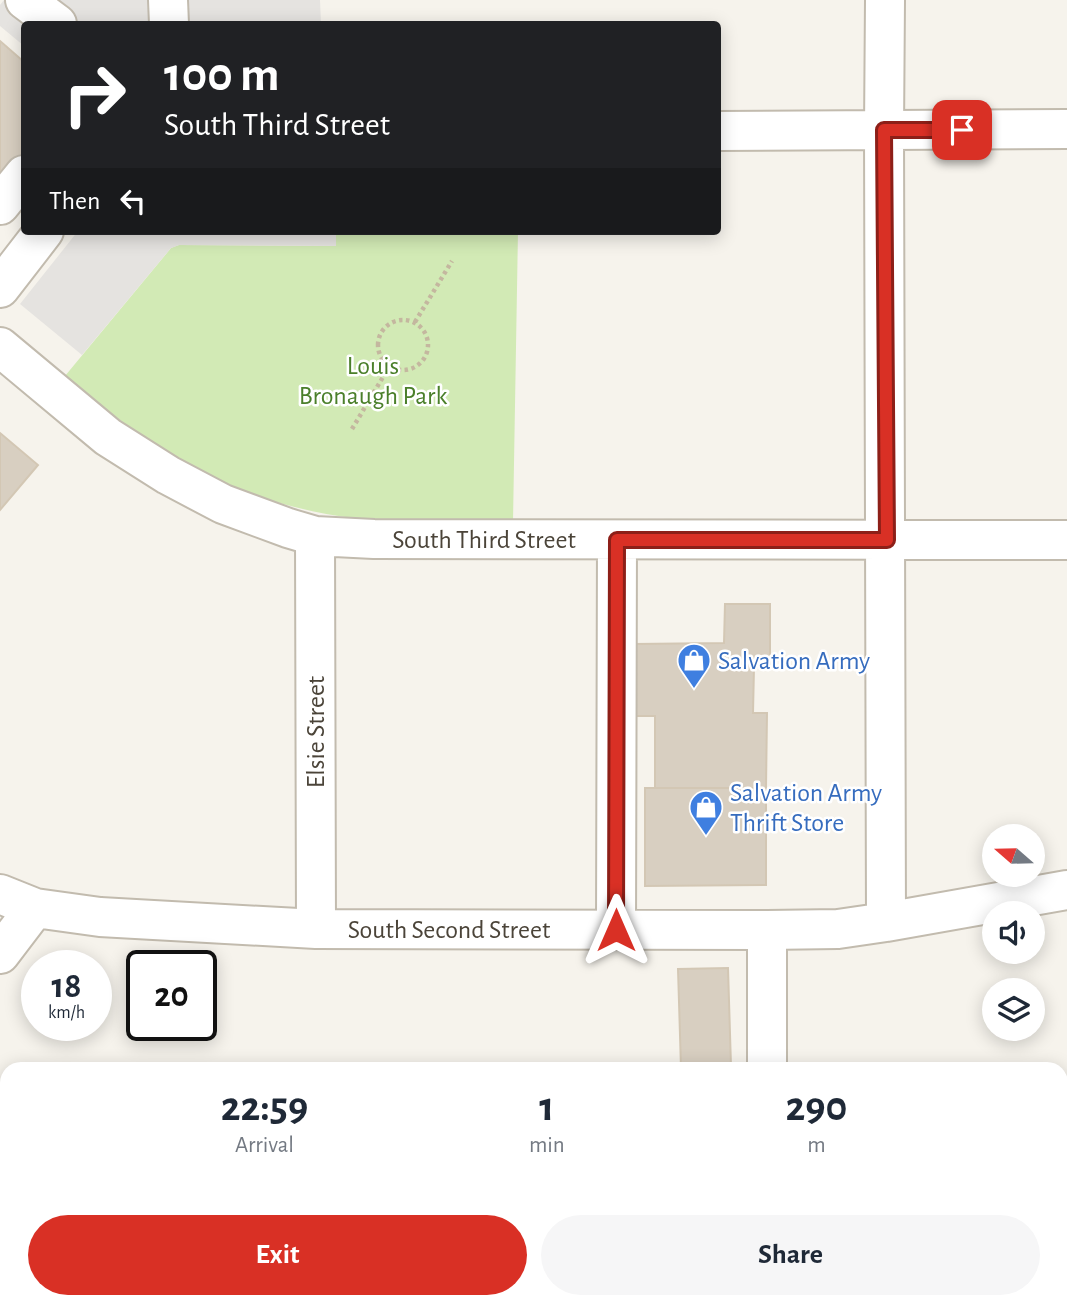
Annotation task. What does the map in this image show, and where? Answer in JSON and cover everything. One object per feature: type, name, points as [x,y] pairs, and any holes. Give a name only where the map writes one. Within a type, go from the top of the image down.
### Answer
[{"type":"street","points":[[25,0],[53,21]]},
{"type":"street","points":[[168,0],[169,21]]},
{"type":"street","points":[[886,0],[886,922]]},
{"type":"street","points":[[721,131],[1067,129]]},
{"type":"street","points":[[0,205],[21,179]]},
{"type":"street","points":[[0,288],[41,235]]},
{"type":"street","name":"South Third Street","points":[[0,347],[108,437],[168,475],[223,504],[315,536],[374,539],[1067,540]]},
{"type":"street","name":"Elsie Street","points":[[315,536],[316,929]]},
{"type":"street","points":[[616,930],[617,540]]},
{"type":"street","name":"South Second Street","points":[[0,894],[36,908],[100,917],[316,929],[767,930],[838,929],[1067,890]]},
{"type":"street","points":[[0,954],[36,908]]},
{"type":"street","points":[[767,930],[767,1062]]},
{"type":"path","points":[[415,322],[452,261]]},
{"type":"path","points":[[398,319],[415,322],[426,334],[428,350],[425,357],[420,364],[405,370],[389,367],[378,354],[377,344],[383,328],[398,319]]},
{"type":"path","points":[[352,429],[389,367]]},
{"type":"green space","name":"Louis Bronaugh Park","points":[[336,235],[518,235],[513,522],[373,520],[311,511],[267,499],[186,465],[124,423],[65,376],[171,248],[179,245],[336,246]]},
{"type":"shaded area","points":[[4,0],[152,0],[149,21],[21,21],[21,44],[0,26],[0,5]]},
{"type":"shaded area","points":[[183,0],[320,0],[321,21],[183,21]]},
{"type":"shaded area","points":[[75,235],[336,235],[336,246],[179,245],[171,248],[82,355],[20,304]]},
{"type":"building","points":[[0,41],[21,59],[21,164],[0,190]]},
{"type":"building","points":[[0,433],[38,465],[0,510]]},
{"type":"building","name":"Salvation Army","points":[[725,604],[770,604],[770,667],[754,667],[753,713],[767,713],[766,788],[655,788],[655,716],[635,716],[635,644],[724,643]]},
{"type":"building","name":"Salvation Army Thrift Store","points":[[645,788],[766,788],[766,885],[645,886]]},
{"type":"building","points":[[728,968],[731,1062],[681,1062],[678,969]]},
{"type":"place","name":"Salvation Army","points":[[694,690]]},
{"type":"place","name":"Salvation Army Thrift Store","points":[[706,837]]},
{"type":"route","points":[[616,930],[617,540],[887,540],[884,130],[962,130]]}]
